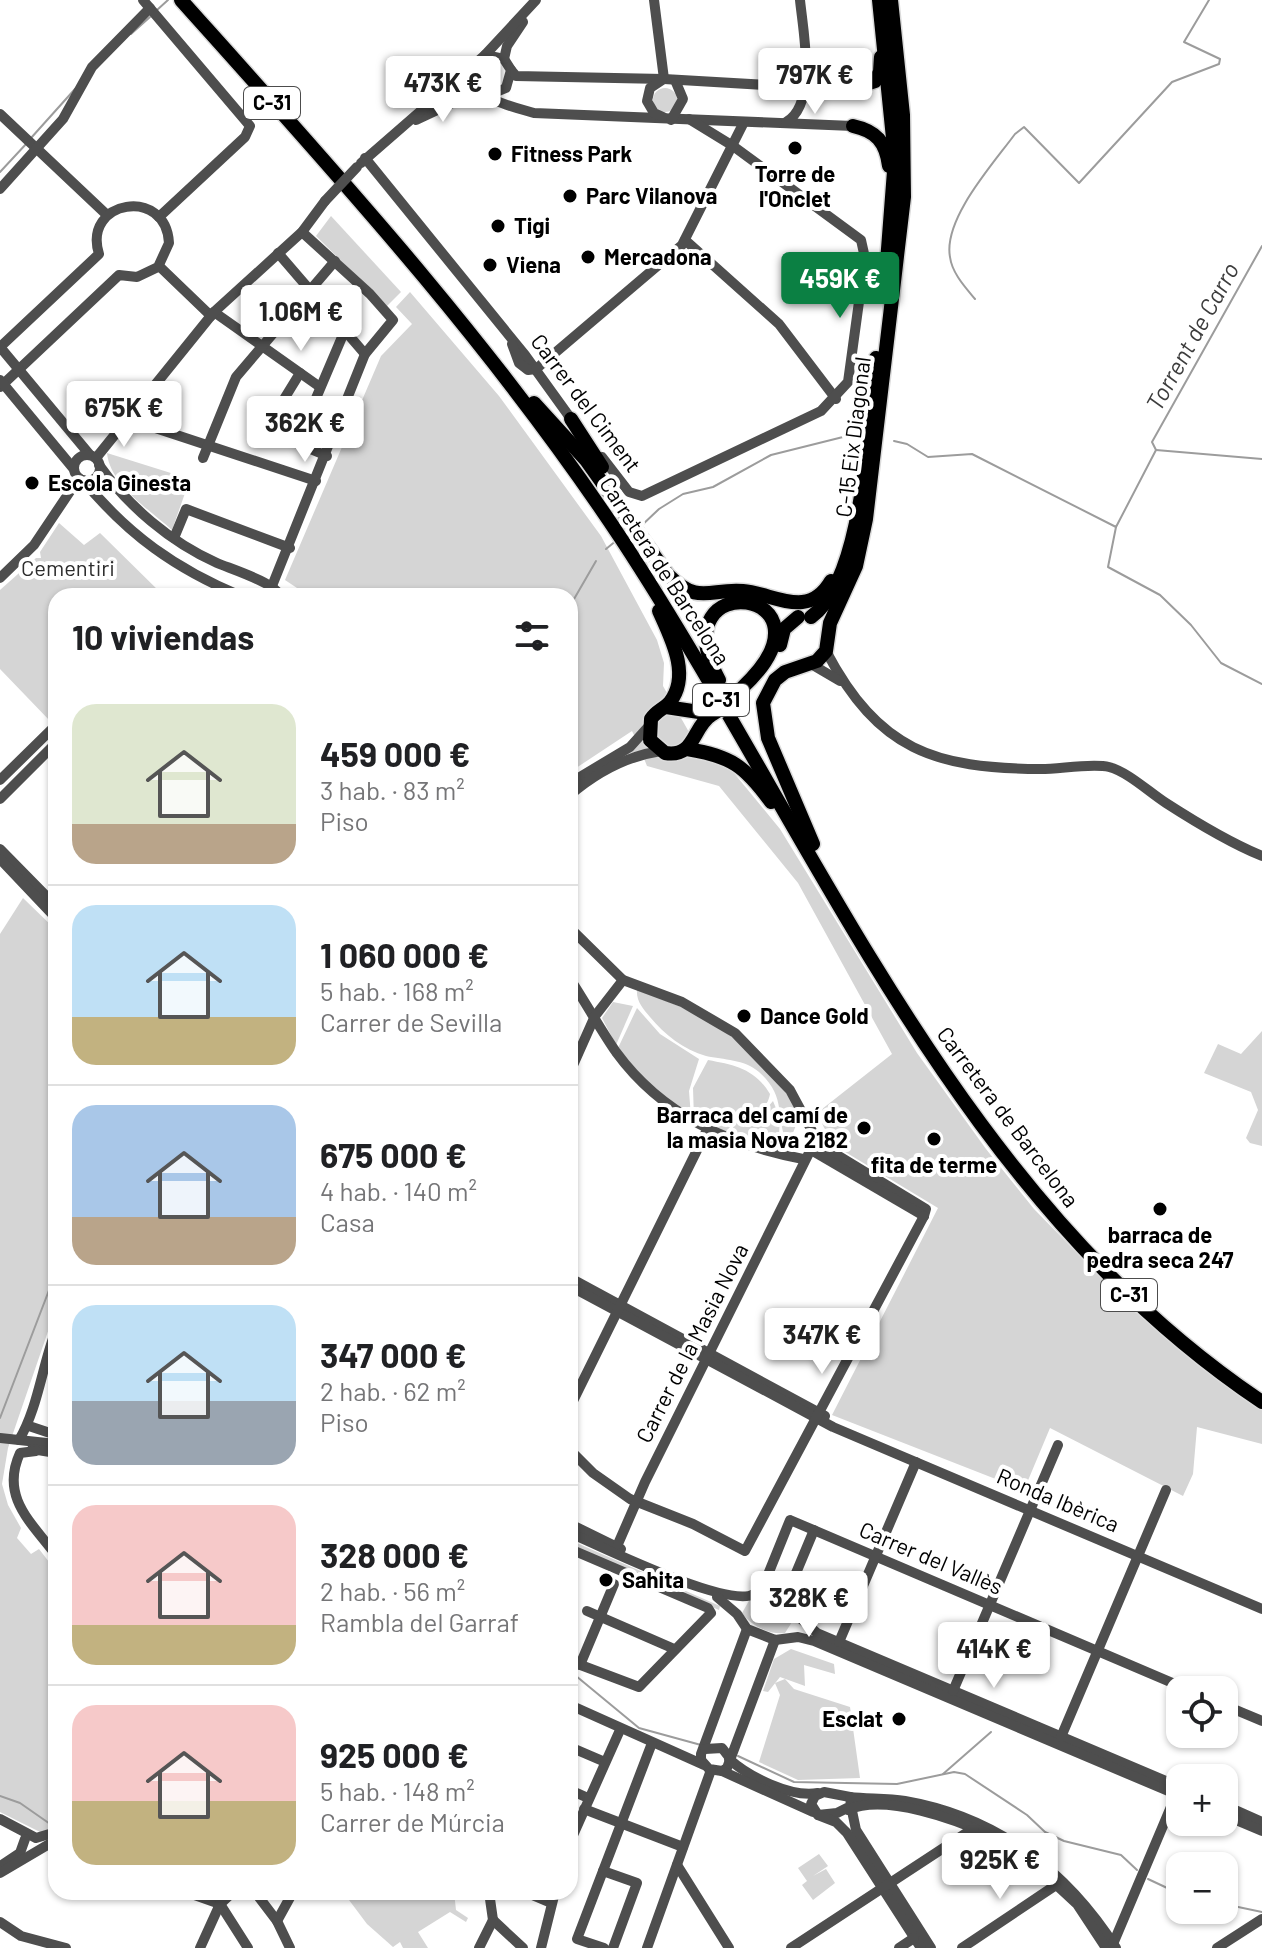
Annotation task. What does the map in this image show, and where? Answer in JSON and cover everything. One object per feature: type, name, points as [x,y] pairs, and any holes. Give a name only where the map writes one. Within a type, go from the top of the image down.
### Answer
[{"type":"highway","name":"Carretera de Barcelona","points":[[181,0],[410,260],[502,374],[599,506],[926,1047],[1014,1171],[1109,1277],[1182,1342],[1262,1402]]},
{"type":"highway","points":[[687,749],[710,712],[768,670],[785,627],[804,617],[831,595],[846,562],[860,486],[893,199],[894,117],[879,0]]},
{"type":"highway","name":"C-15 Eix Diagonal","points":[[828,635],[830,623],[856,566],[866,519],[904,197],[903,115],[891,0]]},
{"type":"highway","points":[[850,89],[866,87],[880,72],[883,25]]},
{"type":"highway","points":[[853,126],[868,130],[884,145],[893,199]]},
{"type":"highway","points":[[502,374],[518,385],[586,460],[668,575],[682,587],[711,596],[738,591],[791,604],[814,599],[828,588],[846,562]]},
{"type":"highway","points":[[571,419],[631,521]]},
{"type":"highway","points":[[627,552],[653,599],[677,657],[680,678],[676,692],[666,707],[654,715],[648,727],[650,740],[661,751],[674,754],[687,749],[722,755],[743,769],[768,798],[801,848],[809,852]]},
{"type":"highway","points":[[758,595],[775,610],[822,623],[828,635],[826,651],[785,672],[768,688],[763,718],[780,770],[810,836]]},
{"type":"highway","points":[[738,693],[766,662],[774,634],[765,609],[742,599],[727,603],[712,621],[707,646],[710,663],[927,1041],[926,1047]]},
{"type":"highway","points":[[781,643],[786,655],[803,664]]},
{"type":"highway","points":[[738,693],[778,670],[803,664]]},
{"type":"highway","points":[[666,707],[710,712]]},
{"type":"highway","points":[[685,709],[694,719],[696,732]]},
{"type":"street","points":[[78,475],[96,477],[95,459],[212,314],[302,232],[325,201],[361,163],[485,55],[536,0]]},
{"type":"street","points":[[536,0],[507,46],[504,59],[516,76],[652,80],[667,76],[779,86],[805,78],[827,87],[850,89]]},
{"type":"street","points":[[654,0],[667,76],[683,99],[669,119]]},
{"type":"street","points":[[786,122],[802,105],[805,78],[800,0]]},
{"type":"street","points":[[0,189],[63,119],[92,67],[147,4],[249,122],[250,128],[245,137],[159,217]]},
{"type":"street","points":[[485,55],[504,59]]},
{"type":"street","points":[[473,65],[470,75],[484,93],[506,105],[534,113],[853,126]]},
{"type":"street","points":[[400,128],[453,100],[506,88],[511,70]]},
{"type":"street","points":[[667,76],[650,88],[647,101],[654,113],[669,119]]},
{"type":"street","points":[[0,114],[107,215]]},
{"type":"street","points":[[685,240],[779,324],[836,399],[850,373],[865,249],[861,240],[733,146],[689,119]]},
{"type":"street","points":[[536,369],[685,240],[744,122]]},
{"type":"street","name":"Carrer del Ciment","points":[[361,163],[508,334],[519,363],[528,370],[536,369],[629,492],[642,496],[821,411],[836,399]]},
{"type":"street","points":[[221,588],[203,581],[149,548],[78,475],[1,384],[20,370],[119,275],[137,277],[159,266],[169,243],[159,217],[150,209],[133,205],[107,215],[97,233],[99,254],[0,347],[20,370],[134,506],[174,538],[268,588]]},
{"type":"street","points":[[276,588],[365,354],[393,320],[302,232]]},
{"type":"street","points":[[278,253],[365,354]]},
{"type":"street","points":[[203,458],[236,377],[335,261]]},
{"type":"street","points":[[159,266],[212,314],[320,387]]},
{"type":"street","points":[[297,443],[345,330]]},
{"type":"street","points":[[300,373],[265,430],[327,456]]},
{"type":"street","points":[[125,418],[316,481]]},
{"type":"street","points":[[0,578],[34,545],[78,475],[79,457],[95,459]]},
{"type":"street","points":[[174,538],[186,509],[290,548]]},
{"type":"street","points":[[826,651],[844,683],[903,745],[948,761],[1034,769],[1111,768],[1223,838],[1262,856]]},
{"type":"street","points":[[803,664],[844,683]]},
{"type":"street","points":[[578,789],[625,755],[648,727]]},
{"type":"street","points":[[0,780],[48,733]]},
{"type":"street","points":[[0,799],[48,751]]},
{"type":"street","points":[[578,779],[625,755],[661,751]]},
{"type":"street","points":[[0,849],[48,898]]},
{"type":"street","points":[[0,859],[48,910]]},
{"type":"street","points":[[578,936],[623,980],[682,1002],[735,1033],[790,1090],[816,1139],[829,1151],[926,1209],[745,1551],[637,1499],[630,1499],[593,1473],[578,1458]]},
{"type":"street","points":[[578,1054],[595,1016],[623,980]]},
{"type":"street","points":[[578,991],[614,1049],[662,1101],[707,1130],[752,1148],[803,1159]]},
{"type":"street","points":[[578,1391],[707,1130]]},
{"type":"street","name":"Carrer de la Masia Nova","points":[[618,1544],[803,1159],[816,1139]]},
{"type":"street","points":[[811,1150],[924,1216]]},
{"type":"street","name":"Ronda Ibèrica","points":[[578,1283],[620,1309]]},
{"type":"street","name":"Ronda Ibèrica","points":[[578,1290],[709,1356],[838,1427],[1262,1609]]},
{"type":"street","points":[[16,1440],[29,1426],[48,1352]]},
{"type":"street","points":[[29,1426],[48,1432]]},
{"type":"street","points":[[0,1438],[48,1443]]},
{"type":"street","points":[[16,1440],[36,1451]]},
{"type":"street","points":[[953,1691],[1058,1445]]},
{"type":"street","points":[[48,1452],[20,1453],[12,1481],[13,1498],[48,1544]]},
{"type":"street","points":[[839,1642],[916,1462]]},
{"type":"street","points":[[1061,1737],[1166,1490]]},
{"type":"street","name":"Carrer del Vallès","points":[[751,1596],[765,1582],[790,1520],[1166,1680]]},
{"type":"street","points":[[578,1527],[618,1544],[629,1558]]},
{"type":"street","points":[[650,1946],[713,1769],[729,1758],[778,1639],[792,1633],[791,1585],[814,1530]]},
{"type":"street","points":[[578,1536],[713,1593],[751,1596],[783,1603],[810,1629],[1061,1737],[1166,1787]]},
{"type":"street","points":[[578,1552],[708,1608],[709,1618],[639,1687],[578,1664]]},
{"type":"street","points":[[578,1658],[614,1584]]},
{"type":"street","points":[[713,1593],[737,1614],[747,1629],[778,1639],[798,1637],[814,1641],[1166,1788]]},
{"type":"street","points":[[737,1614],[751,1596]]},
{"type":"street","points":[[587,1611],[672,1648]]},
{"type":"street","points":[[713,1769],[703,1751],[747,1629]]},
{"type":"street","points":[[578,1709],[836,1822],[931,1948]]},
{"type":"street","points":[[1238,1711],[1262,1721]]},
{"type":"street","points":[[578,1821],[620,1730]]},
{"type":"street","points":[[604,1948],[577,1939],[652,1743]]},
{"type":"street","points":[[681,1755],[691,1758],[703,1751],[722,1748],[740,1768],[797,1794],[833,1792],[850,1805],[897,1807],[974,1828],[1014,1848],[1077,1904],[1112,1947]]},
{"type":"street","points":[[578,1750],[605,1762]]},
{"type":"street","points":[[816,1814],[812,1800],[818,1793]]},
{"type":"street","points":[[578,1794],[588,1798]]},
{"type":"street","points":[[816,1814],[850,1805],[923,1804],[960,1815],[1003,1834],[1051,1868],[1090,1910],[1112,1947]]},
{"type":"street","points":[[850,1805],[856,1830],[918,1943],[899,1948]]},
{"type":"street","points":[[584,1809],[683,1847]]},
{"type":"street","points":[[1238,1811],[1262,1822]]},
{"type":"street","points":[[0,1819],[14,1826],[33,1844],[48,1850]]},
{"type":"street","points":[[1238,1821],[1262,1831]]},
{"type":"street","points":[[1112,1947],[1166,1823]]},
{"type":"street","points":[[798,1946],[974,1828]]},
{"type":"street","points":[[0,1866],[48,1836]]},
{"type":"street","points":[[0,1873],[33,1844],[48,1841]]},
{"type":"street","points":[[677,1865],[729,1948]]},
{"type":"street","points":[[603,1871],[637,1883],[613,1948]]},
{"type":"street","points":[[962,1948],[1056,1885]]},
{"type":"street","points":[[209,1900],[220,1904],[248,1948]]},
{"type":"street","points":[[200,1948],[224,1900]]},
{"type":"street","points":[[261,1900],[277,1921],[290,1948]]},
{"type":"street","points":[[277,1921],[289,1900]]},
{"type":"street","points":[[479,1948],[493,1920],[490,1900]]},
{"type":"street","points":[[541,1948],[553,1900]]},
{"type":"street","points":[[1217,1948],[1262,1919]]},
{"type":"street","points":[[493,1920],[523,1948]]},
{"type":"street","points":[[0,1922],[21,1936],[66,1948]]},
{"type":"green space","points":[[665,88],[674,91],[677,100],[674,109],[665,112],[656,109],[653,100],[656,91]]},
{"type":"green space","points":[[331,216],[401,292],[387,306],[316,236]]},
{"type":"green space","points":[[410,292],[499,396],[601,536],[657,640],[664,663],[663,686],[703,757],[729,767],[780,829],[917,1053],[986,1149],[1034,1209],[1134,1311],[1223,1383],[1262,1409],[1262,1444],[1197,1427],[1193,1474],[1183,1496],[1050,1428],[1024,1490],[832,1415],[938,1208],[832,1144],[817,1113],[892,1054],[798,883],[719,786],[647,766],[641,751],[578,786],[638,743],[632,731],[578,767],[578,588],[297,588],[285,580],[381,356],[412,324],[396,307]]},
{"type":"green space","points":[[107,453],[190,479],[172,530],[123,486],[115,476]]},
{"type":"green space","name":"Cementiri","points":[[59,523],[84,545],[100,533],[156,588],[48,588],[48,719],[0,669],[0,590],[36,558],[41,558],[40,552]]},
{"type":"green space","points":[[23,898],[48,922],[48,1331],[8,1448],[2,1484],[8,1505],[21,1528],[17,1538],[31,1554],[39,1549],[48,1561],[48,1831],[44,1834],[0,1812],[0,934]]},
{"type":"green space","points":[[637,990],[693,1013],[735,1040],[771,1075],[808,1123],[800,1125],[803,1119],[800,1115],[789,1143],[786,1141],[777,1098],[768,1081],[740,1062],[706,1056],[675,1041],[645,1011]]},
{"type":"green space","points":[[613,1002],[633,1006],[616,1045],[602,1018]]},
{"type":"green space","points":[[637,1008],[660,1034],[699,1059],[689,1091],[691,1117],[654,1090],[618,1048]]},
{"type":"green space","points":[[1262,1031],[1262,1146],[1250,1143],[1246,1138],[1258,1110],[1251,1092],[1204,1073],[1218,1044],[1241,1054]]},
{"type":"green space","points":[[708,1060],[744,1070],[758,1079],[770,1094],[762,1108],[736,1114],[726,1135],[694,1119],[693,1088]]},
{"type":"green space","points":[[773,1101],[780,1118],[778,1151],[729,1136],[738,1117],[761,1115]]},
{"type":"green space","points":[[578,1544],[720,1606],[719,1610],[578,1549]]},
{"type":"green space","points":[[750,1599],[787,1612],[792,1622],[785,1633],[767,1631],[746,1618],[742,1613]]},
{"type":"green space","points":[[791,1649],[834,1664],[835,1674],[804,1665],[805,1686],[780,1677],[768,1692],[763,1691],[774,1659]]},
{"type":"green space","points":[[785,1679],[794,1689],[850,1707],[860,1778],[798,1780],[759,1762],[780,1695],[775,1683]]},
{"type":"green space","points":[[819,1854],[828,1866],[813,1876],[826,1869],[835,1883],[813,1900],[802,1885],[807,1881],[798,1868]]},
{"type":"green space","points":[[349,1900],[455,1900],[456,1910],[468,1918],[466,1922],[450,1912],[418,1932],[428,1948],[403,1948],[400,1942],[393,1947],[367,1924]]},
{"type":"waterway","points":[[157,10],[168,0]]},
{"type":"waterway","points":[[975,299],[953,269],[950,242],[954,226],[972,192],[1015,134],[1024,127],[1079,183],[1172,82],[1219,64],[1220,59],[1184,42],[1209,0]]},
{"type":"waterway","points":[[131,34],[150,17]]},
{"type":"waterway","points":[[31,138],[75,89]]},
{"type":"waterway","points":[[0,172],[27,143]]},
{"type":"waterway","name":"Torrent de Carro","points":[[894,441],[907,444],[928,457],[972,454],[1116,527],[1156,450],[1152,442],[1262,246]]},
{"type":"waterway","points":[[640,527],[659,509],[683,494],[713,487],[771,455],[847,436]]},
{"type":"waterway","points":[[1156,450],[1262,459]]},
{"type":"waterway","points":[[1116,527],[1108,567],[1160,595],[1191,625],[1221,663],[1262,684]]},
{"type":"waterway","points":[[606,549],[617,540]]},
{"type":"waterway","points":[[578,592],[596,561]]},
{"type":"waterway","points":[[0,1418],[48,1293]]},
{"type":"waterway","points":[[578,1678],[639,1728],[701,1745]]},
{"type":"waterway","points":[[943,1774],[991,1732]]},
{"type":"waterway","points":[[738,1756],[794,1782],[897,1784],[954,1772],[965,1774],[1027,1815],[1045,1832],[1064,1841],[1121,1855],[1137,1870]]},
{"type":"waterway","points":[[0,1796],[20,1803],[48,1823]]},
{"type":"waterway","points":[[1148,1879],[1166,1887]]},
{"type":"waterway","points":[[1238,1907],[1262,1912]]},
{"type":"place","name":"Torre de l'Onclet","points":[[795,148]]},
{"type":"place","name":"Fitness Park","points":[[495,154]]},
{"type":"place","name":"Parc Vilanova","points":[[570,196]]},
{"type":"place","name":"Tigi","points":[[498,226]]},
{"type":"place","name":"Mercadona","points":[[588,257]]},
{"type":"place","name":"Viena","points":[[490,265]]},
{"type":"place","name":"Escola Ginesta","points":[[32,483]]},
{"type":"place","name":"Dance Gold","points":[[744,1016]]},
{"type":"place","name":"Barraca del camí de la masia Nova 2182","points":[[864,1128]]},
{"type":"place","name":"fita de terme","points":[[934,1139]]},
{"type":"place","name":"barraca de pedra seca 247","points":[[1160,1209]]},
{"type":"place","name":"Sahita","points":[[606,1580]]},
{"type":"place","name":"Esclat","points":[[899,1719]]}]
